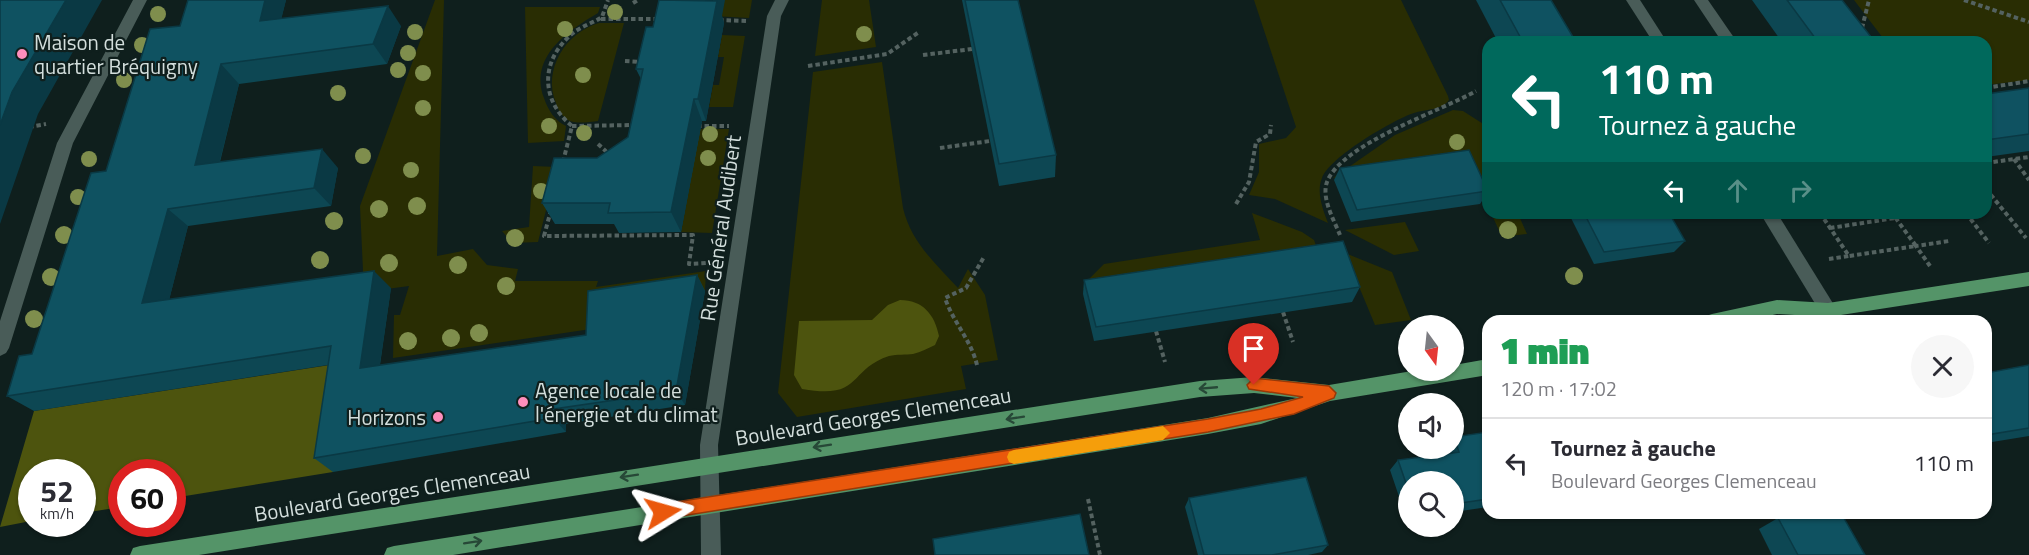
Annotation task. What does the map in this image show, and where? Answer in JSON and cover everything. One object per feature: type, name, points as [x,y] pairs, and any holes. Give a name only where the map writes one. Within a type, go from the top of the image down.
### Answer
[{"type":"main road","points":[[1742,315],[1777,308],[1828,310],[2029,279]]},
{"type":"main road","points":[[1816,315],[1828,310]]},
{"type":"main road","name":"Boulevard Georges Clemenceau","points":[[394,555],[1250,418],[1294,407],[1329,393],[1482,368]]},
{"type":"main road","name":"Boulevard Georges Clemenceau","points":[[140,555],[1200,388],[1254,385],[1329,393]]},
{"type":"street","points":[[0,348],[65,143],[76,118],[140,0]]},
{"type":"street","name":"Rue Général Audibert","points":[[711,555],[709,445],[774,16],[782,0]]},
{"type":"street","points":[[1633,0],[1656,36]]},
{"type":"street","points":[[1701,0],[1726,36]]},
{"type":"street","points":[[1772,219],[1828,310]]},
{"type":"path","points":[[609,0],[599,19],[571,35],[558,50],[549,71],[547,86],[549,99],[556,113],[572,126],[645,125]]},
{"type":"path","points":[[633,3],[638,0]]},
{"type":"path","points":[[1855,24],[1861,32],[1869,0]]},
{"type":"path","points":[[1964,0],[2029,22]]},
{"type":"path","points":[[599,19],[669,20]]},
{"type":"path","points":[[712,20],[748,21]]},
{"type":"path","points":[[808,66],[887,54],[919,32]]},
{"type":"path","points":[[923,55],[972,49]]},
{"type":"path","points":[[625,61],[652,63]]},
{"type":"path","points":[[1992,87],[2029,81]]},
{"type":"path","points":[[1340,235],[1327,196],[1326,187],[1331,175],[1349,158],[1382,137],[1447,108],[1476,91]]},
{"type":"path","points":[[22,128],[76,118]]},
{"type":"path","points":[[1236,204],[1249,182],[1256,142],[1270,134],[1271,125]]},
{"type":"path","points":[[562,164],[572,126]]},
{"type":"path","points":[[692,126],[729,126]]},
{"type":"path","points":[[940,148],[990,141]]},
{"type":"path","points":[[598,144],[615,160]]},
{"type":"path","points":[[1992,162],[2029,157]]},
{"type":"path","points":[[2013,159],[2029,180]]},
{"type":"path","points":[[1992,196],[2026,237]]},
{"type":"path","points":[[553,202],[544,236],[693,235],[689,264],[707,263]]},
{"type":"path","points":[[1824,219],[1849,256],[1949,241]]},
{"type":"path","points":[[1830,228],[1874,219]]},
{"type":"path","points":[[1897,219],[1916,246]]},
{"type":"path","points":[[1971,219],[1989,243]]},
{"type":"path","points":[[977,365],[972,345],[952,316],[945,298],[950,294],[965,290],[984,257]]},
{"type":"path","points":[[1283,312],[1293,342]]},
{"type":"path","points":[[1156,331],[1165,362]]},
{"type":"path","points":[[1088,499],[1100,555]]},
{"type":"green space","points":[[435,0],[444,0],[437,256],[473,249],[487,265],[518,269],[515,281],[598,281],[596,287],[706,271],[705,291],[599,307],[598,328],[393,358],[394,315],[400,315],[409,286],[364,292],[360,206]]},
{"type":"green space","points":[[716,0],[752,0],[749,18],[713,16]]},
{"type":"green space","points":[[822,0],[869,0],[876,47],[815,56]]},
{"type":"green space","points":[[1254,0],[1401,0],[1448,96],[1449,100],[1446,104],[1416,112],[1389,124],[1336,160],[1320,183],[1321,201],[1328,223],[1275,199],[1249,195],[1259,172],[1259,144],[1286,138],[1296,127]]},
{"type":"green space","points":[[1854,0],[2029,0],[2029,80],[1992,84],[1992,36],[1881,36]]},
{"type":"green space","points":[[525,7],[600,7],[598,13],[575,28],[554,46],[542,70],[541,83],[544,98],[552,115],[566,126],[564,141],[528,143]]},
{"type":"green space","points":[[599,23],[624,23],[598,121],[573,122],[563,116],[556,103],[552,90],[555,66],[560,54],[576,35]]},
{"type":"green space","points":[[722,35],[745,36],[733,107],[709,107],[713,85],[719,85],[724,57],[718,57]]},
{"type":"green space","points":[[882,62],[903,208],[907,220],[918,242],[958,288],[968,269],[985,295],[998,360],[961,366],[966,389],[797,417],[778,393],[813,72]]},
{"type":"green space","points":[[1453,110],[1463,111],[1482,123],[1482,194],[1464,156],[1333,178],[1395,135]]},
{"type":"green space","points":[[691,129],[729,129],[712,233],[681,232],[694,162]]},
{"type":"green space","points":[[533,166],[557,167],[538,242],[512,243],[502,231],[529,227]]},
{"type":"green space","points":[[1252,213],[1302,232],[1314,240],[1319,254],[1083,289],[1087,281],[1104,264],[1260,240]]},
{"type":"green space","points":[[1494,219],[1520,219],[1527,234],[1502,237]]},
{"type":"green space","points":[[1405,222],[1419,251],[1394,255],[1345,230]]},
{"type":"green space","points":[[1345,253],[1392,272],[1409,315],[1398,315],[1398,322],[1375,325]]},
{"type":"green space","points":[[900,300],[915,303],[931,315],[939,336],[935,345],[916,353],[889,356],[876,362],[845,387],[822,391],[802,389],[794,375],[799,321],[872,320],[888,305]]},
{"type":"green space","points":[[349,362],[333,472],[186,496],[186,459],[108,459],[108,509],[96,511],[96,459],[20,459],[34,411]]},
{"type":"green space","points":[[18,466],[18,524],[0,527]]},
{"type":"building","points":[[0,0],[66,0],[12,92],[0,125]]},
{"type":"building","points":[[188,0],[265,0],[260,21],[388,6],[373,44],[221,64],[195,165],[322,149],[314,188],[168,209],[142,303],[374,271],[360,368],[586,335],[588,291],[697,275],[676,391],[554,409],[553,418],[314,458],[331,346],[7,396],[19,356],[32,354],[91,173],[106,171],[150,29],[180,26]]},
{"type":"building","points":[[659,0],[717,1],[698,99],[694,99],[671,212],[608,213],[610,203],[542,203],[554,158],[597,158],[628,137],[643,69],[636,69],[646,27],[653,27]]},
{"type":"building","points":[[965,0],[1018,0],[1056,155],[999,164]]},
{"type":"building","points":[[1500,0],[1551,0],[1572,36],[1520,36]]},
{"type":"building","points":[[1787,0],[1842,0],[1870,36],[1814,36]]},
{"type":"building","points":[[2029,88],[2029,134],[1992,139],[1992,93]]},
{"type":"building","points":[[1469,150],[1482,178],[1482,192],[1357,210],[1340,168]]},
{"type":"building","points":[[1587,219],[1672,219],[1685,241],[1604,252]]},
{"type":"building","points":[[1343,241],[1360,287],[1096,327],[1084,280]]},
{"type":"building","points":[[2029,365],[2029,428],[1992,434],[1992,372]]},
{"type":"building","points":[[1482,433],[1482,500],[1464,503],[1464,471],[1402,471],[1398,460],[1464,459],[1464,436]]},
{"type":"building","points":[[1306,477],[1328,545],[1272,555],[1204,555],[1189,498]]},
{"type":"building","points":[[1080,514],[1089,555],[935,555],[933,539]]},
{"type":"building","points":[[1779,519],[1844,519],[1865,555],[1798,555]]},
{"type":"slow traffic","points":[[1014,457],[1163,433]]},
{"type":"place","name":"Maison de quartier Bréquigny","points":[[22,54]]},
{"type":"place","name":"Agence locale de l'énergie et du climat","points":[[523,402]]},
{"type":"place","name":"Horizons","points":[[438,417]]},
{"type":"route","points":[[663,512],[1208,426],[1261,416],[1294,407],[1329,393],[1254,385]]}]
